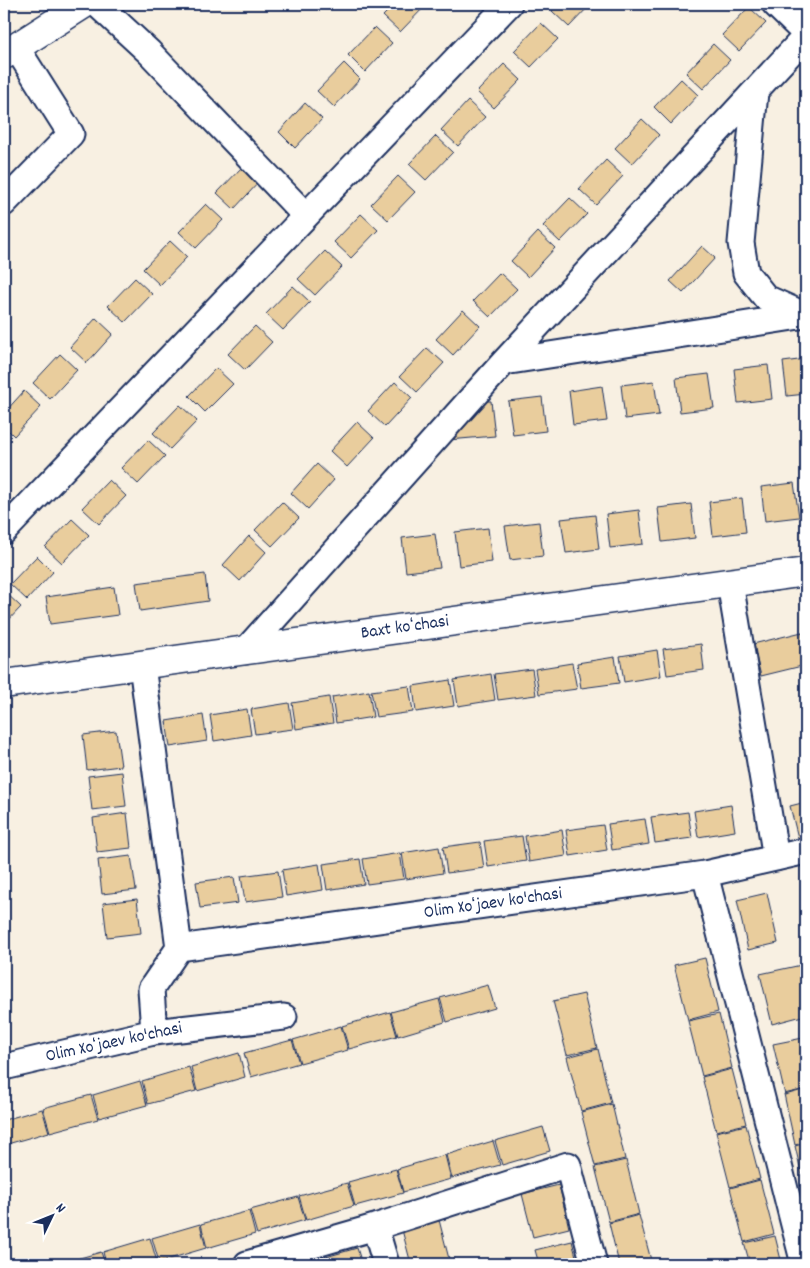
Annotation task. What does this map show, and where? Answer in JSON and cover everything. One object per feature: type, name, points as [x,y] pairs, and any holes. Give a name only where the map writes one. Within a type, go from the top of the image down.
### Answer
[{"type":"main road","points":[[10,51],[84,4]]},
{"type":"main road","name":"Baxt koʻchasi","points":[[4,684],[806,572]]},
{"type":"street","points":[[97,4],[149,52],[306,216]]},
{"type":"street","points":[[4,531],[509,4]]},
{"type":"street","points":[[245,650],[504,362],[806,35],[775,4]]},
{"type":"street","points":[[4,203],[71,134],[10,51]]},
{"type":"street","points":[[755,92],[741,242],[746,273],[766,298],[805,315]]},
{"type":"street","points":[[504,362],[805,315]]},
{"type":"street","points":[[730,583],[776,858]]},
{"type":"street","points":[[142,665],[179,948],[151,988],[154,1032]]},
{"type":"street","name":"Olim Xoʻjaev ko'chasi","points":[[179,948],[704,874],[806,851]]},
{"type":"street","points":[[704,874],[804,1264]]},
{"type":"street","name":"Olim Xoʻjaev ko'chasi","points":[[4,1067],[154,1032],[284,1017]]},
{"type":"street","points":[[248,1264],[375,1227],[568,1166],[594,1264]]},
{"type":"street","points":[[375,1227],[386,1264]]},
{"type":"building","points":[[395,4],[427,4],[400,32],[383,16]]},
{"type":"building","points":[[559,4],[591,4],[569,27],[552,11]]},
{"type":"building","points":[[749,7],[766,23],[739,51],[722,35]]},
{"type":"building","points":[[541,23],[558,39],[531,67],[514,51]]},
{"type":"building","points":[[375,27],[392,43],[365,72],[348,55]]},
{"type":"building","points":[[713,44],[730,60],[703,89],[686,73]]},
{"type":"building","points":[[344,63],[360,79],[334,107],[317,91]]},
{"type":"building","points":[[504,64],[521,80],[494,108],[477,92]]},
{"type":"building","points":[[681,79],[698,95],[671,124],[654,107]]},
{"type":"building","points":[[468,101],[485,117],[458,146],[441,130]]},
{"type":"building","points":[[305,103],[322,119],[295,148],[279,132]]},
{"type":"building","points":[[642,119],[659,135],[632,164],[615,148]]},
{"type":"building","points":[[436,136],[453,152],[426,180],[409,164]]},
{"type":"building","points":[[606,160],[623,176],[596,205],[579,189]]},
{"type":"building","points":[[244,165],[260,181],[234,209],[217,193]]},
{"type":"building","points":[[398,176],[415,192],[388,220],[371,204]]},
{"type":"building","points":[[570,198],[587,214],[560,242],[543,226]]},
{"type":"building","points":[[206,204],[223,220],[196,248],[179,232]]},
{"type":"building","points":[[361,214],[378,230],[351,258],[334,242]]},
{"type":"building","points":[[538,232],[555,248],[528,277],[511,261]]},
{"type":"building","points":[[170,241],[187,257],[160,285],[143,269]]},
{"type":"building","points":[[702,246],[715,258],[683,293],[670,281]]},
{"type":"building","points":[[325,251],[342,267],[315,295],[298,279]]},
{"type":"building","points":[[500,273],[517,289],[490,317],[473,301]]},
{"type":"building","points":[[135,278],[152,294],[125,322],[108,306]]},
{"type":"building","points":[[293,286],[310,302],[283,330],[266,314]]},
{"type":"building","points":[[463,310],[480,326],[453,355],[436,339]]},
{"type":"building","points":[[96,318],[113,334],[87,363],[70,347]]},
{"type":"building","points":[[255,326],[272,342],[245,370],[228,354]]},
{"type":"building","points":[[427,348],[444,363],[417,392],[400,376]]},
{"type":"building","points":[[60,354],[77,370],[50,399],[33,383]]},
{"type":"building","points":[[806,359],[806,394],[787,396],[783,362]]},
{"type":"building","points":[[768,365],[772,399],[738,403],[734,369]]},
{"type":"building","points":[[216,368],[233,384],[205,412],[189,396]]},
{"type":"building","points":[[709,374],[714,408],[680,412],[676,378]]},
{"type":"building","points":[[654,381],[659,415],[625,419],[621,385]]},
{"type":"building","points":[[395,382],[412,398],[385,427],[368,411]]},
{"type":"building","points":[[602,386],[607,421],[573,425],[569,391]]},
{"type":"building","points":[[24,391],[41,407],[14,436],[4,426],[4,413]]},
{"type":"building","points":[[542,397],[546,431],[513,435],[508,401]]},
{"type":"building","points":[[471,401],[491,401],[495,436],[437,441]]},
{"type":"building","points":[[180,405],[197,421],[170,449],[153,433]]},
{"type":"building","points":[[357,422],[374,438],[347,467],[330,451]]},
{"type":"building","points":[[148,440],[165,456],[138,484],[121,468]]},
{"type":"building","points":[[317,464],[334,480],[308,509],[291,493]]},
{"type":"building","points":[[109,480],[126,496],[99,524],[82,508]]},
{"type":"building","points":[[794,483],[799,517],[765,521],[761,487]]},
{"type":"building","points":[[742,498],[746,532],[713,536],[709,502]]},
{"type":"building","points":[[282,502],[299,518],[272,546],[255,530]]},
{"type":"building","points":[[691,504],[695,538],[662,542],[658,508]]},
{"type":"building","points":[[639,510],[643,544],[610,548],[606,514]]},
{"type":"building","points":[[595,515],[599,549],[566,553],[561,519]]},
{"type":"building","points":[[72,519],[89,535],[62,563],[45,547]]},
{"type":"building","points":[[539,522],[543,556],[510,560],[505,526]]},
{"type":"building","points":[[488,528],[492,562],[459,566],[455,532]]},
{"type":"building","points":[[435,534],[440,568],[406,572],[402,538]]},
{"type":"building","points":[[249,536],[266,552],[240,581],[223,565]]},
{"type":"building","points":[[37,556],[53,572],[27,600],[10,584]]},
{"type":"building","points":[[205,574],[208,601],[140,611],[136,583]]},
{"type":"building","points":[[114,587],[118,615],[50,624],[46,597]]},
{"type":"building","points":[[4,591],[21,607],[4,625]]},
{"type":"building","points":[[802,632],[806,649],[806,665],[761,676],[753,644]]},
{"type":"building","points":[[701,644],[704,670],[667,675],[663,649]]},
{"type":"building","points":[[657,650],[661,676],[624,682],[620,656]]},
{"type":"building","points":[[615,657],[619,683],[581,688],[577,663]]},
{"type":"building","points":[[572,663],[577,689],[539,694],[535,669]]},
{"type":"building","points":[[532,669],[536,695],[498,700],[494,674]]},
{"type":"building","points":[[491,674],[495,700],[458,706],[454,680]]},
{"type":"building","points":[[450,680],[454,706],[416,712],[413,686]]},
{"type":"building","points":[[409,686],[413,712],[376,717],[371,691]]},
{"type":"building","points":[[369,691],[373,717],[336,723],[332,697]]},
{"type":"building","points":[[329,697],[333,723],[296,729],[292,703]]},
{"type":"building","points":[[289,703],[293,729],[255,734],[251,709]]},
{"type":"building","points":[[247,709],[251,735],[214,741],[210,715]]},
{"type":"building","points":[[203,715],[207,741],[170,747],[166,721]]},
{"type":"building","points":[[116,731],[121,766],[87,770],[83,735]]},
{"type":"building","points":[[122,772],[126,806],[92,810],[88,776]]},
{"type":"building","points":[[806,802],[806,836],[798,838],[790,806]]},
{"type":"building","points":[[731,805],[735,831],[698,837],[694,811]]},
{"type":"building","points":[[688,812],[692,838],[655,843],[651,817]]},
{"type":"building","points":[[127,813],[131,848],[97,852],[93,818]]},
{"type":"building","points":[[645,819],[649,844],[612,850],[608,824]]},
{"type":"building","points":[[603,825],[607,850],[570,856],[566,830]]},
{"type":"building","points":[[562,830],[566,856],[529,862],[525,836]]},
{"type":"building","points":[[522,836],[526,861],[488,867],[484,841]]},
{"type":"building","points":[[480,842],[484,868],[447,873],[443,847]]},
{"type":"building","points":[[439,847],[443,873],[406,879],[402,853]]},
{"type":"building","points":[[400,853],[404,879],[367,884],[363,859]]},
{"type":"building","points":[[131,856],[136,890],[102,894],[98,860]]},
{"type":"building","points":[[360,859],[364,884],[327,890],[323,864]]},
{"type":"building","points":[[319,864],[323,890],[286,896],[282,870]]},
{"type":"building","points":[[278,871],[282,897],[245,902],[241,876]]},
{"type":"building","points":[[234,877],[238,903],[200,908],[196,882]]},
{"type":"building","points":[[767,893],[778,943],[748,950],[737,900]]},
{"type":"building","points":[[137,899],[141,933],[107,937],[103,903]]},
{"type":"building","points":[[705,958],[718,1012],[688,1020],[674,965]]},
{"type":"building","points":[[806,964],[806,1015],[772,1024],[760,974]]},
{"type":"building","points":[[488,985],[495,1008],[447,1022],[440,998]]},
{"type":"building","points":[[584,994],[597,1048],[567,1055],[553,1001]]},
{"type":"building","points":[[439,999],[445,1022],[398,1036],[391,1012]]},
{"type":"building","points":[[390,1012],[397,1036],[349,1049],[342,1026]]},
{"type":"building","points":[[719,1014],[732,1068],[702,1076],[688,1021]]},
{"type":"building","points":[[341,1026],[348,1050],[300,1063],[293,1040]]},
{"type":"building","points":[[803,1038],[806,1051],[806,1089],[785,1095],[773,1044]]},
{"type":"building","points":[[292,1040],[299,1063],[251,1077],[244,1053]]},
{"type":"building","points":[[598,1049],[611,1103],[581,1111],[567,1057]]},
{"type":"building","points":[[239,1053],[245,1077],[197,1091],[191,1067]]},
{"type":"building","points":[[189,1067],[196,1091],[148,1104],[142,1081]]},
{"type":"building","points":[[732,1069],[746,1124],[716,1131],[702,1077]]},
{"type":"building","points":[[140,1081],[147,1105],[99,1118],[93,1095]]},
{"type":"building","points":[[806,1089],[806,1142],[795,1145],[784,1094]]},
{"type":"building","points":[[91,1095],[98,1119],[50,1132],[43,1108]]},
{"type":"building","points":[[612,1104],[625,1159],[595,1166],[581,1112]]},
{"type":"building","points":[[42,1109],[49,1132],[4,1145],[4,1120]]},
{"type":"building","points":[[746,1125],[760,1179],[730,1187],[716,1132]]},
{"type":"building","points":[[543,1127],[550,1151],[502,1165],[495,1141]]},
{"type":"building","points":[[493,1141],[500,1165],[452,1178],[446,1155]]},
{"type":"building","points":[[806,1143],[806,1193],[795,1146]]},
{"type":"building","points":[[445,1155],[451,1179],[403,1192],[397,1169]]},
{"type":"building","points":[[626,1160],[639,1214],[609,1222],[595,1167]]},
{"type":"building","points":[[396,1169],[403,1193],[355,1206],[348,1182]]},
{"type":"building","points":[[760,1180],[774,1234],[744,1242],[730,1188]]},
{"type":"building","points":[[347,1183],[354,1206],[306,1220],[299,1196]]},
{"type":"building","points":[[559,1185],[569,1228],[533,1237],[522,1194]]},
{"type":"building","points":[[298,1197],[305,1220],[257,1234],[250,1210]]},
{"type":"building","points":[[249,1211],[255,1234],[207,1248],[201,1224]]},
{"type":"building","points":[[639,1215],[652,1264],[619,1264],[609,1223]]},
{"type":"building","points":[[438,1216],[449,1259],[430,1264],[411,1264],[401,1226]]},
{"type":"building","points":[[200,1224],[206,1248],[159,1262],[152,1238]]},
{"type":"building","points":[[775,1236],[782,1264],[750,1264],[744,1243]]},
{"type":"building","points":[[150,1238],[157,1262],[148,1264],[106,1264],[103,1252]]},
{"type":"building","points":[[572,1241],[578,1264],[539,1264],[535,1250]]},
{"type":"building","points":[[357,1248],[362,1264],[328,1264],[326,1257]]},
{"type":"building","points":[[101,1252],[105,1264],[59,1264]]}]
